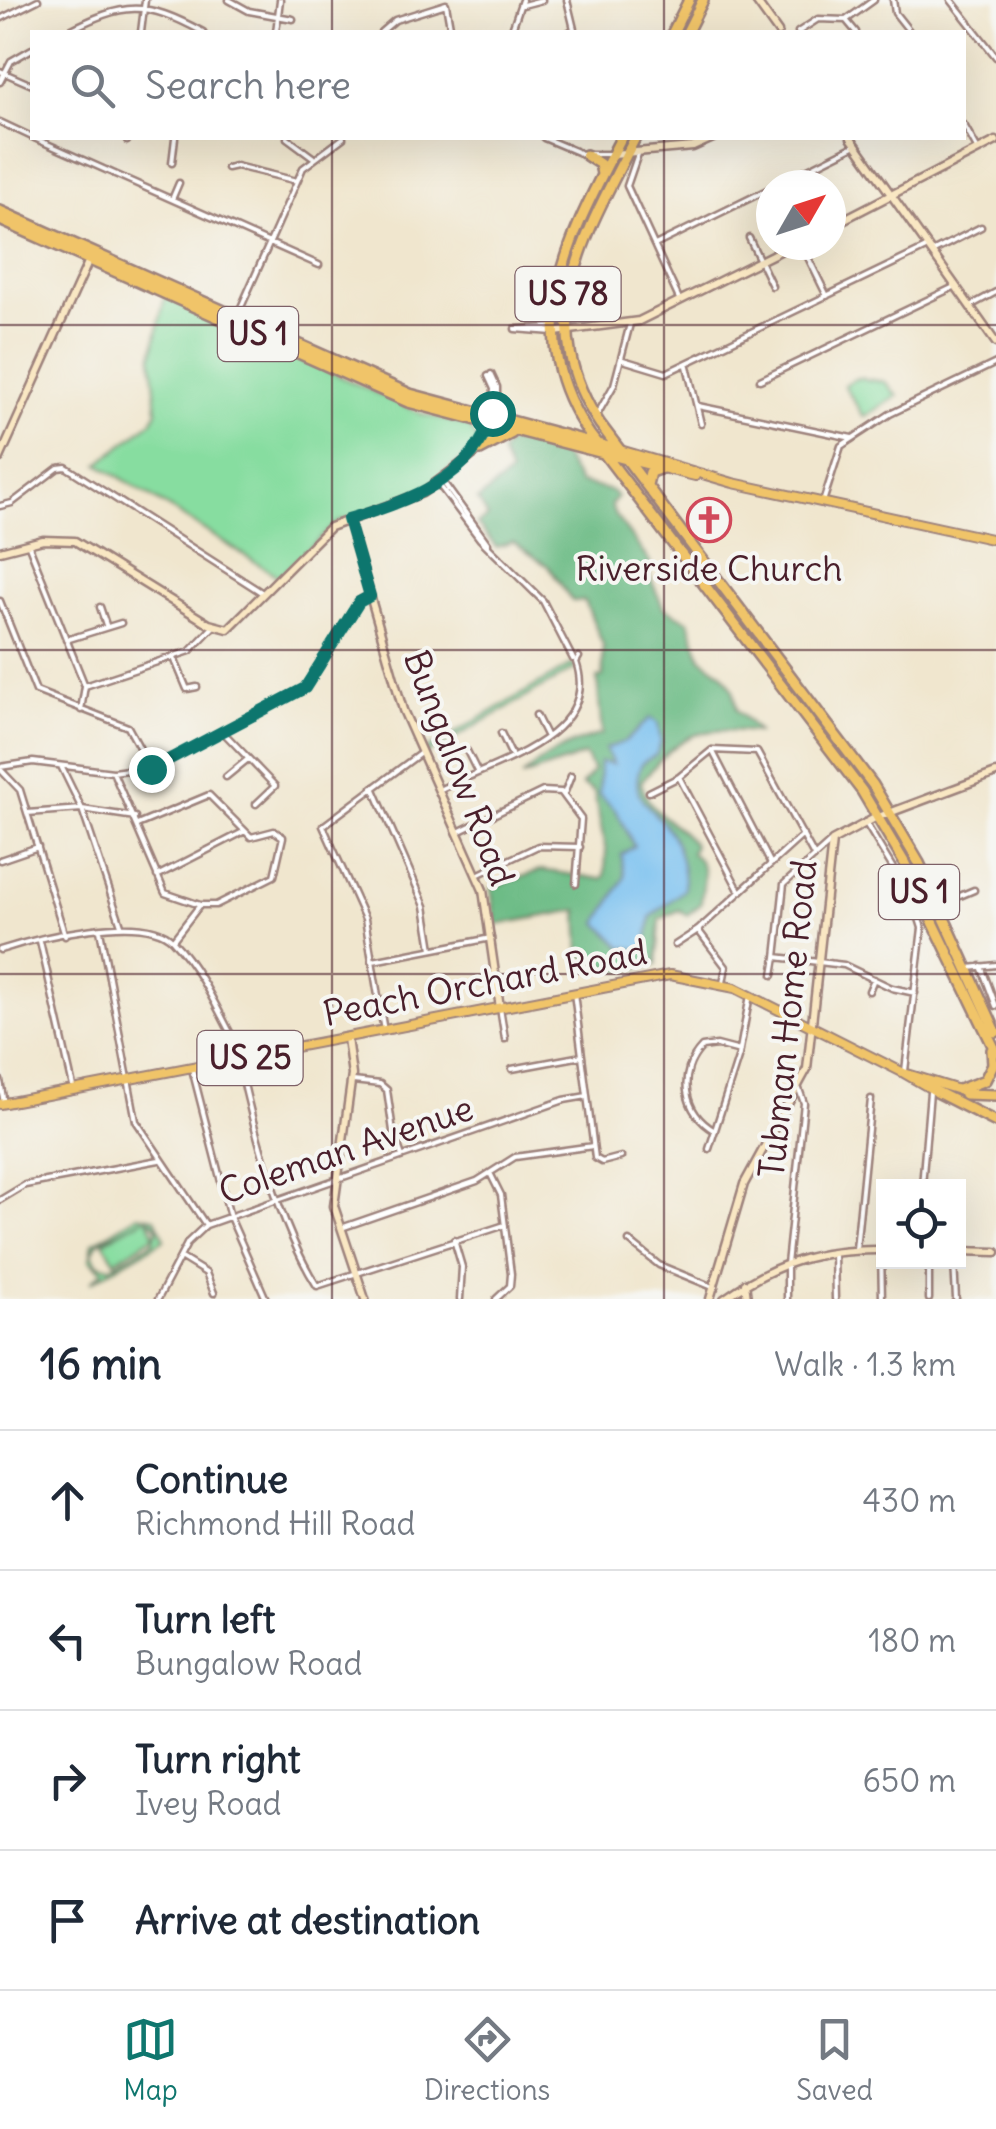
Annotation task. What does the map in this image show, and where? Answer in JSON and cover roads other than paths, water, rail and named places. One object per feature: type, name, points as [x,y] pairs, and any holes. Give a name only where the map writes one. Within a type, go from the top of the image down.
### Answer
[{"type":"highway","points":[[674,30],[689,0]]},
{"type":"highway","points":[[688,30],[703,0]]},
{"type":"highway","name":"US 78","points":[[620,140],[562,265],[554,330],[559,368],[576,412],[632,490]]},
{"type":"highway","name":"US 78","points":[[623,455],[584,396],[573,366],[574,266],[634,151],[634,140]]},
{"type":"highway","points":[[586,154],[601,166],[601,177]]},
{"type":"highway","name":"US 1","points":[[0,211],[91,256],[410,394],[493,423],[623,455],[852,755],[890,813],[939,906],[996,1032]]},
{"type":"highway","name":"US 1","points":[[0,220],[91,256]]},
{"type":"highway","name":"US 1","points":[[235,320],[392,396],[470,422],[493,423]]},
{"type":"highway","points":[[570,442],[578,423],[576,412]]},
{"type":"highway","points":[[470,422],[481,428],[481,446],[501,435],[524,431]]},
{"type":"highway","name":"US 1","points":[[570,442],[606,464],[632,490],[844,764],[878,817],[996,1052]]},
{"type":"highway","points":[[651,492],[647,476],[662,468]]},
{"type":"highway","points":[[959,1090],[982,1082],[993,1064],[992,1050],[972,1006]]},
{"type":"highway","points":[[933,1088],[996,1093]]},
{"type":"highway","name":"US 25","points":[[933,1088],[996,1122]]},
{"type":"highway","name":"US 25","points":[[959,1090],[996,1093]]},
{"type":"main road","points":[[623,455],[662,468],[996,540]]},
{"type":"main road","points":[[623,455],[719,480]]},
{"type":"main road","name":"Peach Orchard Road","points":[[2,1104],[644,979],[687,976],[724,984],[750,995],[933,1088],[959,1090]]},
{"type":"street","points":[[0,19],[38,0]]},
{"type":"street","points":[[229,0],[249,11],[293,19]]},
{"type":"street","points":[[276,30],[280,0]]},
{"type":"street","points":[[512,30],[522,3],[542,0]]},
{"type":"street","points":[[567,0],[572,30]]},
{"type":"street","points":[[755,0],[777,30]]},
{"type":"street","points":[[801,30],[818,19],[846,20],[874,0]]},
{"type":"street","points":[[893,0],[896,13],[909,30]]},
{"type":"street","points":[[951,0],[996,56]]},
{"type":"street","points":[[141,30],[145,3]]},
{"type":"street","points":[[70,30],[119,7],[145,3],[200,30]]},
{"type":"street","points":[[383,30],[395,20],[446,4],[451,30]]},
{"type":"street","points":[[846,20],[854,30]]},
{"type":"street","points":[[0,82],[2,72],[14,59],[30,50]]},
{"type":"street","points":[[2,72],[30,84]]},
{"type":"street","points":[[0,122],[30,136]]},
{"type":"street","points":[[966,128],[978,150]]},
{"type":"street","points":[[40,140],[319,265]]},
{"type":"street","points":[[172,163],[176,140]]},
{"type":"street","points":[[291,140],[314,158]]},
{"type":"street","points":[[235,320],[298,181],[314,158],[340,140]]},
{"type":"street","points":[[549,140],[586,154],[693,147],[709,140]]},
{"type":"street","points":[[802,170],[853,141],[996,343]]},
{"type":"street","points":[[846,219],[996,141]]},
{"type":"street","points":[[634,151],[627,186],[680,301]]},
{"type":"street","points":[[227,168],[236,166],[298,181]]},
{"type":"street","points":[[172,199],[179,183]]},
{"type":"street","points":[[655,245],[756,195]]},
{"type":"street","points":[[623,360],[666,373],[981,226]]},
{"type":"street","points":[[749,238],[772,286]]},
{"type":"street","points":[[0,458],[91,256]]},
{"type":"street","points":[[809,260],[827,296]]},
{"type":"street","points":[[519,329],[630,324],[760,261]]},
{"type":"street","points":[[760,380],[955,287]]},
{"type":"street","points":[[970,306],[996,292]]},
{"type":"street","points":[[600,424],[602,402],[623,360],[630,324]]},
{"type":"street","points":[[823,504],[836,452],[852,438],[996,363]]},
{"type":"street","points":[[686,365],[701,424]]},
{"type":"street","points":[[0,551],[28,543],[75,540],[213,626],[231,628],[326,531],[348,519],[398,506],[481,446],[493,423],[494,394],[489,374]]},
{"type":"street","points":[[584,396],[590,404],[602,402]]},
{"type":"street","points":[[698,406],[852,438]]},
{"type":"street","points":[[0,506],[12,503],[60,467],[265,595]]},
{"type":"street","points":[[439,480],[488,544],[543,601],[576,658],[578,706],[566,724],[547,737],[439,790]]},
{"type":"street","name":"Bungalow Road","points":[[348,519],[398,694],[478,875],[505,1039]]},
{"type":"street","points":[[28,543],[85,686],[81,710]]},
{"type":"street","points":[[0,768],[33,762],[113,772],[151,769],[305,688],[359,602],[370,596]]},
{"type":"street","points":[[0,602],[36,690],[128,727],[151,769]]},
{"type":"street","points":[[100,607],[106,625]]},
{"type":"street","points":[[66,640],[121,623]]},
{"type":"street","points":[[85,686],[193,649],[213,626]]},
{"type":"street","points":[[173,658],[186,689],[198,688]]},
{"type":"street","points":[[536,715],[547,737]]},
{"type":"street","points":[[223,732],[275,786],[256,804]]},
{"type":"street","points":[[501,733],[511,754]]},
{"type":"street","points":[[712,750],[772,864]]},
{"type":"street","points":[[649,792],[679,777],[712,750],[757,752],[814,856]]},
{"type":"street","points":[[384,1031],[365,919],[323,826],[422,752]]},
{"type":"street","points":[[467,752],[477,771]]},
{"type":"street","points":[[226,777],[248,759]]},
{"type":"street","points":[[60,765],[82,809],[121,925]]},
{"type":"street","points":[[0,768],[17,786],[65,936]]},
{"type":"street","points":[[113,772],[165,893],[200,905],[216,905],[274,876],[283,836],[280,832],[252,837],[209,795],[137,824]]},
{"type":"street","name":"Tubman Home Road","points":[[787,1299],[804,1104],[799,1090],[808,1065],[832,841],[865,822],[996,773]]},
{"type":"street","points":[[564,794],[571,776]]},
{"type":"street","points":[[679,777],[740,892]]},
{"type":"street","points":[[373,788],[425,906],[432,949]]},
{"type":"street","points":[[458,832],[540,792],[564,794],[580,815],[576,884]]},
{"type":"street","points":[[27,813],[82,809],[135,817]]},
{"type":"street","points":[[865,822],[918,901],[922,934],[904,1073]]},
{"type":"street","points":[[157,876],[244,831]]},
{"type":"street","points":[[675,944],[698,930],[803,835]]},
{"type":"street","points":[[774,974],[783,886],[832,841]]},
{"type":"street","points":[[0,860],[38,846]]},
{"type":"street","points":[[478,875],[538,846],[580,848]]},
{"type":"street","points":[[939,906],[974,890]]},
{"type":"street","points":[[173,940],[200,905]]},
{"type":"street","points":[[0,950],[121,925],[153,928],[173,940],[242,1059],[248,1106],[304,1266],[317,1286],[505,1226]]},
{"type":"street","points":[[100,930],[138,1126],[206,1225]]},
{"type":"street","points":[[698,930],[726,967],[724,984]]},
{"type":"street","points":[[373,961],[490,938]]},
{"type":"street","points":[[40,941],[74,1090]]},
{"type":"street","points":[[776,958],[844,965],[915,993]]},
{"type":"street","points":[[954,970],[996,965]]},
{"type":"street","points":[[980,966],[996,1006]]},
{"type":"street","points":[[868,991],[874,978]]},
{"type":"street","points":[[574,993],[593,1146],[598,1161],[621,1157]]},
{"type":"street","points":[[709,1149],[740,1051],[750,995]]},
{"type":"street","points":[[347,1038],[352,1081],[334,1206],[365,1299]]},
{"type":"street","points":[[715,1130],[703,1122],[688,1100],[687,1074],[702,1047],[717,1045],[740,1051]]},
{"type":"street","points":[[512,1069],[582,1056]]},
{"type":"street","points":[[192,1068],[230,1217],[266,1299]]},
{"type":"street","points":[[0,1080],[2,1104]]},
{"type":"street","points":[[352,1081],[380,1084],[387,1090],[393,1131],[402,1156]]},
{"type":"street","points":[[923,1179],[933,1088]]},
{"type":"street","points":[[710,1299],[744,1184],[799,1090]]},
{"type":"street","name":"Coleman Avenue","points":[[158,1299],[192,1235],[206,1225],[564,1100],[587,1096]]},
{"type":"street","points":[[856,1249],[872,1099]]},
{"type":"street","points":[[340,1228],[491,1175],[515,1156],[593,1146]]},
{"type":"street","points":[[0,1200],[25,1185],[161,1160]]},
{"type":"street","points":[[491,1175],[500,1192],[511,1281],[496,1299]]},
{"type":"street","points":[[453,1240],[462,1268],[462,1299]]},
{"type":"street","points":[[629,1242],[659,1265],[715,1288],[735,1291]]},
{"type":"street","points":[[834,1250],[835,1299]]},
{"type":"street","points":[[724,1299],[788,1260],[834,1250],[876,1250]]},
{"type":"street","points":[[966,1251],[996,1252]]},
{"type":"street","points":[[180,1256],[206,1273],[214,1293]]},
{"type":"street","points":[[882,1269],[882,1299]]},
{"type":"street","points":[[929,1269],[929,1299]]},
{"type":"street","points":[[954,1269],[956,1299]]},
{"type":"street","points":[[745,1283],[747,1299]]},
{"type":"water","points":[[650,718],[658,723],[661,742],[656,755],[642,763],[637,784],[642,799],[675,842],[684,890],[651,917],[646,950],[622,947],[598,923],[625,877],[621,855],[634,846],[617,812],[599,794],[600,762],[613,764],[605,749],[626,741]]},
{"type":"place","name":"Riverside Church","points":[[709,520]]}]
